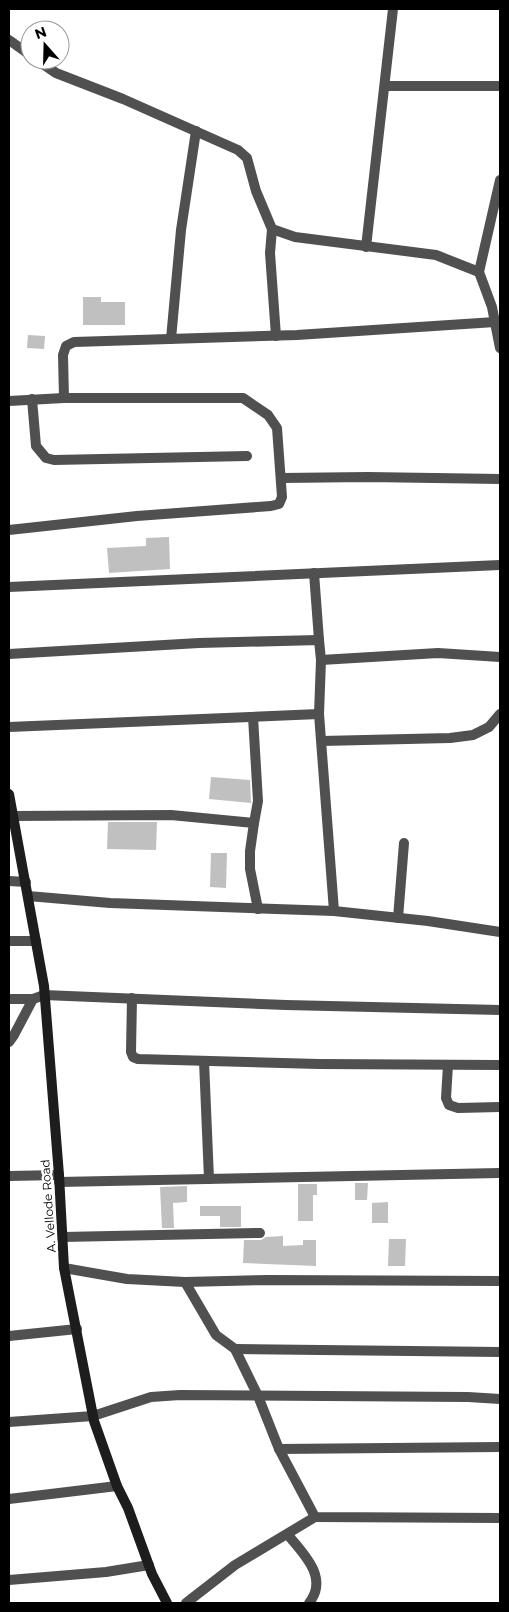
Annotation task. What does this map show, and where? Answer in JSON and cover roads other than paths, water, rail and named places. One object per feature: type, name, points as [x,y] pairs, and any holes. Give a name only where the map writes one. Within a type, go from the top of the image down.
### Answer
[{"type":"main road","name":"A. Vellode Road","points":[[9,797],[26,882],[44,995],[59,1179],[64,1268],[93,1416],[117,1486],[128,1508],[149,1565],[168,1603]]},
{"type":"street","points":[[366,247],[393,9]]},
{"type":"street","points":[[9,40],[20,48]]},
{"type":"street","points":[[52,70],[196,131],[238,150],[247,158],[256,191],[272,229],[270,252],[276,336]]},
{"type":"street","points":[[385,86],[500,86]]},
{"type":"street","points":[[171,339],[181,230],[196,131]]},
{"type":"street","points":[[500,180],[479,272],[492,307],[500,348]]},
{"type":"street","points":[[272,229],[295,237],[436,255],[479,272]]},
{"type":"street","points":[[64,398],[64,355],[66,346],[74,342],[276,336],[495,322]]},
{"type":"street","points":[[32,398],[36,446],[46,458],[54,460],[247,456]]},
{"type":"street","points":[[9,401],[32,398],[243,398],[268,414],[277,428],[282,497],[279,504],[271,506],[137,516],[9,530]]},
{"type":"street","points":[[281,478],[500,479]]},
{"type":"street","points":[[9,587],[500,565]]},
{"type":"street","points":[[314,573],[322,660],[319,714],[334,911]]},
{"type":"street","points":[[9,654],[199,643],[319,640]]},
{"type":"street","points":[[322,660],[438,653],[500,657]]},
{"type":"street","points":[[9,727],[319,714]]},
{"type":"street","points":[[322,741],[450,738],[473,735],[489,727],[500,714]]},
{"type":"street","points":[[253,717],[258,801],[250,851],[250,869],[258,909]]},
{"type":"street","points":[[13,816],[171,815],[254,823]]},
{"type":"street","points":[[398,918],[404,843]]},
{"type":"street","points":[[9,881],[26,882]]},
{"type":"street","points":[[28,896],[110,902],[334,911],[500,932]]},
{"type":"street","points":[[9,941],[36,941]]},
{"type":"street","points":[[9,999],[33,999],[44,995],[286,1005],[500,1010]]},
{"type":"street","points":[[132,998],[131,1052],[133,1057],[138,1059],[500,1066]]},
{"type":"street","points":[[9,1042],[33,999]]},
{"type":"street","points":[[204,1061],[209,1179]]},
{"type":"street","points":[[448,1065],[446,1098],[449,1105],[458,1108],[500,1108]]},
{"type":"street","points":[[9,1176],[59,1179],[209,1179],[500,1173]]},
{"type":"street","points":[[63,1237],[260,1233]]},
{"type":"street","points":[[64,1268],[127,1279],[185,1282],[268,1280],[500,1282]]},
{"type":"street","points":[[185,1282],[216,1336],[234,1349],[258,1396],[279,1449],[315,1517]]},
{"type":"street","points":[[9,1336],[77,1329]]},
{"type":"street","points":[[234,1349],[500,1352]]},
{"type":"street","points":[[9,1422],[93,1416],[151,1397],[180,1395],[468,1397],[500,1399]]},
{"type":"street","points":[[279,1449],[500,1447]]},
{"type":"street","points":[[9,1499],[117,1486]]},
{"type":"street","points":[[186,1603],[235,1565],[288,1535],[315,1517],[500,1518]]},
{"type":"street","points":[[288,1535],[315,1571],[318,1584],[314,1598],[309,1603]]},
{"type":"street","points":[[9,1580],[106,1572],[149,1565]]}]
